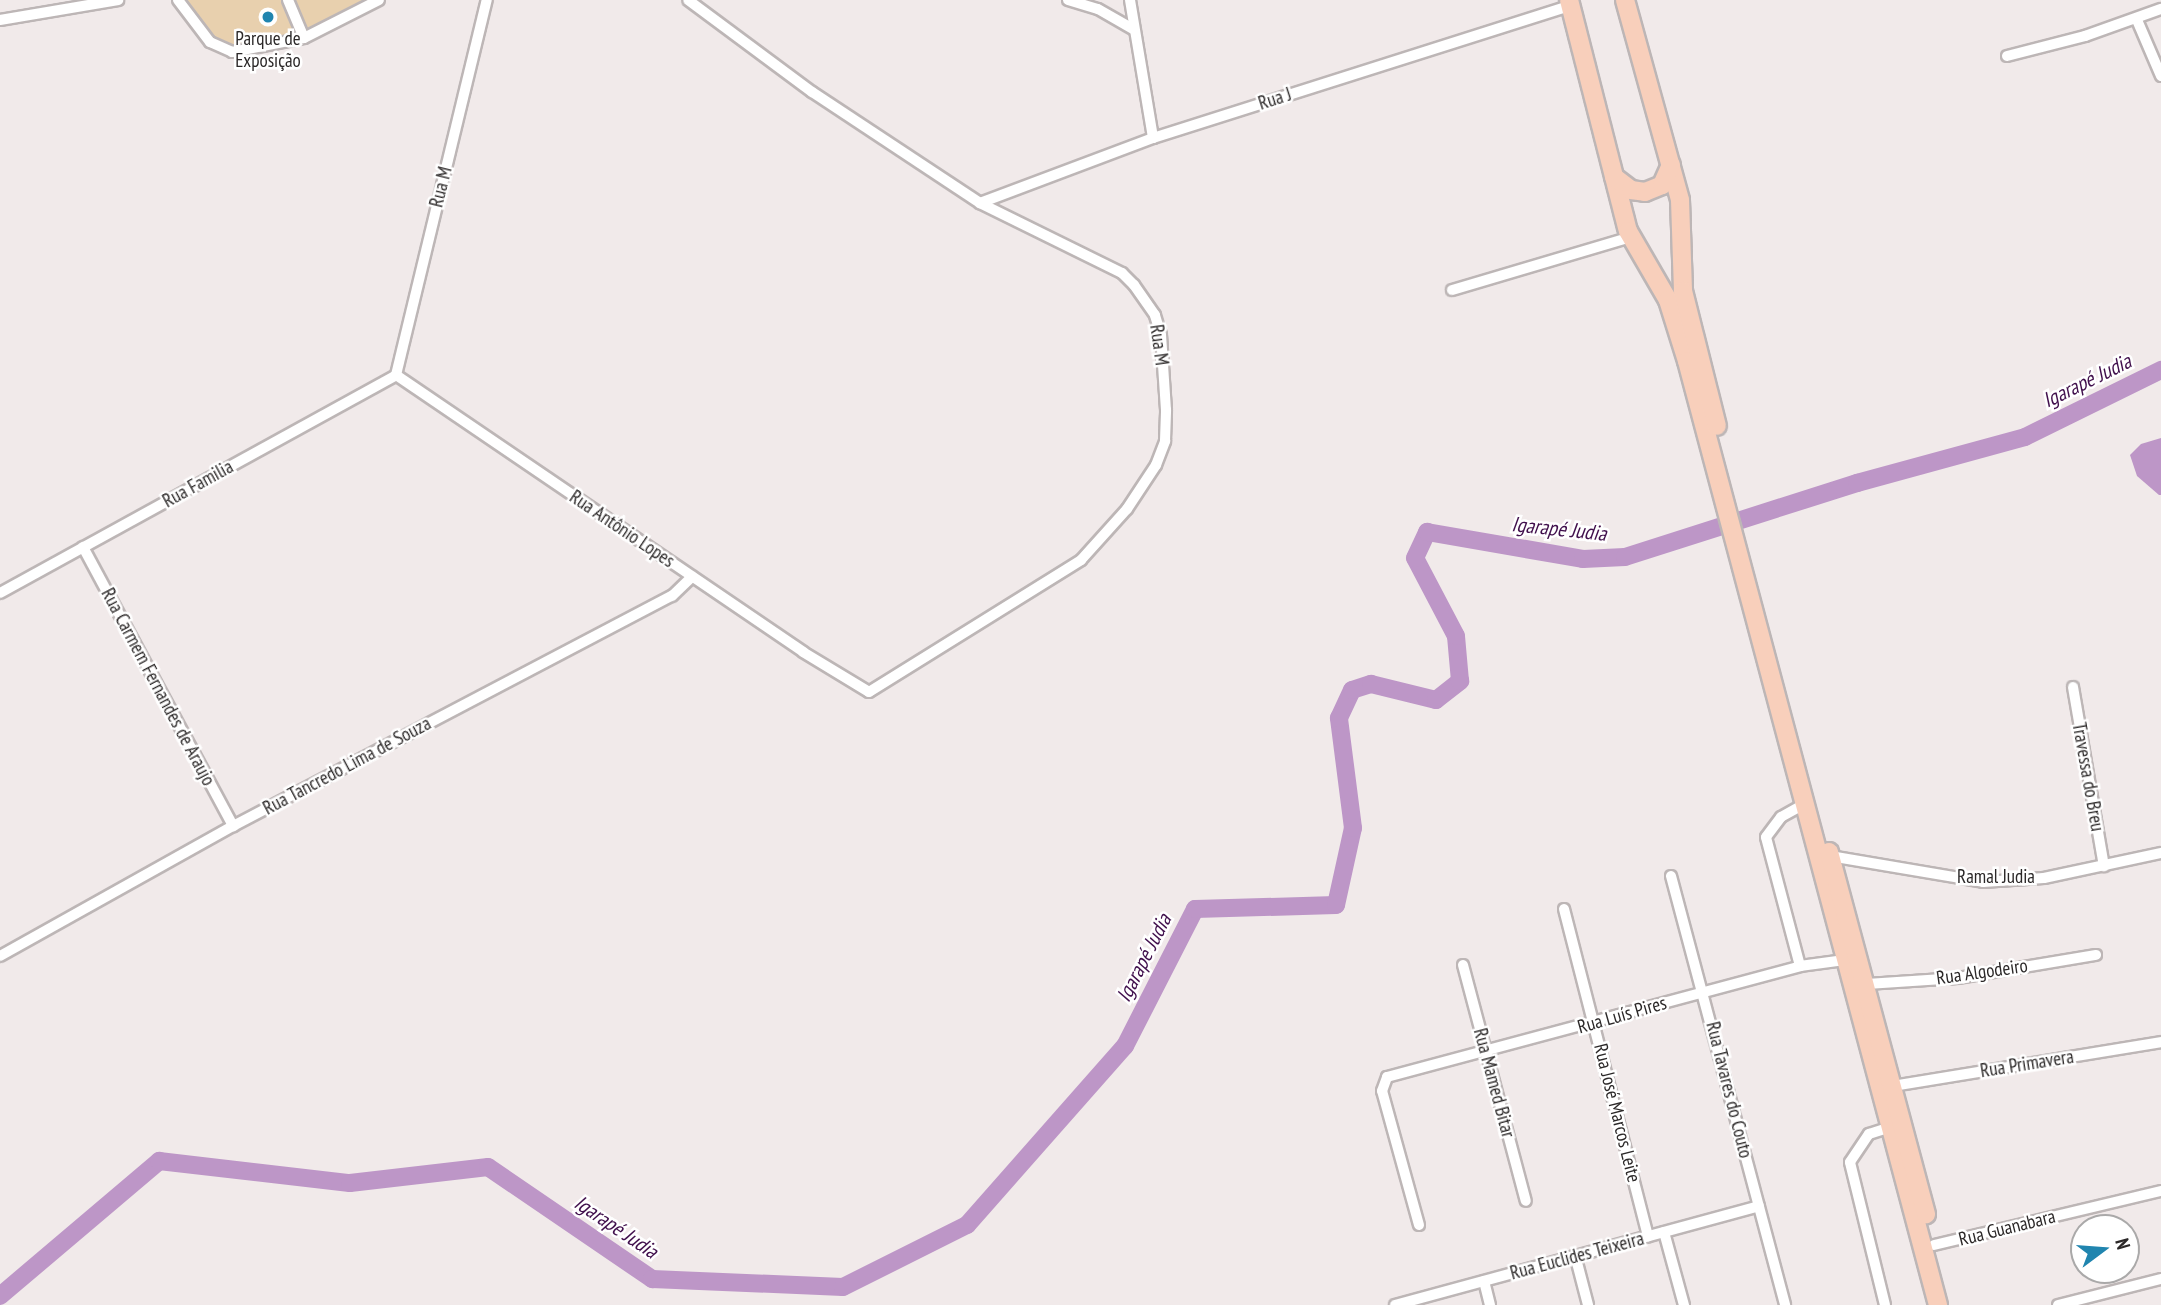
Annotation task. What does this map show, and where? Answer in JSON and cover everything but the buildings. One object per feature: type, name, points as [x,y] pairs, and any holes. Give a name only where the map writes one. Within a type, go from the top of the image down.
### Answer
[{"type":"highway","points":[[1625,0],[1671,165],[1683,220],[1683,291],[1714,437]]},
{"type":"highway","points":[[1570,3],[1632,237],[1668,300],[1714,437],[1867,984],[1951,1305]]},
{"type":"highway","points":[[1615,177],[1631,190],[1645,192],[1662,185],[1671,165]]},
{"type":"highway","points":[[1752,576],[1804,804],[1938,1305]]},
{"type":"street","points":[[0,20],[118,0]]},
{"type":"street","points":[[178,0],[210,41],[232,52],[304,38],[379,0]]},
{"type":"street","points":[[288,0],[304,38]]},
{"type":"street","name":"Rua M","points":[[396,375],[487,0]]},
{"type":"street","name":"Rua M","points":[[688,0],[812,92],[980,203],[1122,273],[1140,292],[1161,335],[1165,441],[1156,465],[1127,509],[1081,560],[869,692],[850,682]]},
{"type":"street","points":[[1068,0],[1098,9],[1133,29]]},
{"type":"street","points":[[1130,0],[1153,138]]},
{"type":"street","name":"Rua J","points":[[980,203],[1153,138],[1570,3]]},
{"type":"street","points":[[2007,56],[2137,20],[2161,9]]},
{"type":"street","points":[[2137,20],[2161,76]]},
{"type":"street","points":[[1452,290],[1632,237]]},
{"type":"street","name":"Rua Familia","points":[[0,593],[396,375]]},
{"type":"street","name":"Rua Antônio Lopes","points":[[396,375],[850,682]]},
{"type":"street","name":"Rua Carmem Fernandes de Araujo","points":[[83,547],[233,826]]},
{"type":"street","name":"Rua Tancredo Lima de Souza","points":[[0,956],[233,826],[672,596],[692,577]]},
{"type":"street","name":"Travessa do Breu","points":[[2073,687],[2104,866]]},
{"type":"street","points":[[1800,966],[1766,837],[1781,817],[1804,804]]},
{"type":"street","name":"Ramal Judia","points":[[1830,856],[1983,881],[2044,878],[2161,853]]},
{"type":"street","name":"Rua Tavares do Couto","points":[[1671,876],[1705,992],[1785,1305]]},
{"type":"street","name":"Rua José Marcos Leite","points":[[1564,909],[1648,1236]]},
{"type":"street","name":"Rua Algodeiro","points":[[1867,984],[1958,978],[2095,955]]},
{"type":"street","name":"Rua Luís Pires","points":[[1419,1225],[1381,1088],[1387,1077],[1595,1024],[1800,966],[1845,960]]},
{"type":"street","name":"Rua Mamed Bitar","points":[[1462,965],[1525,1201]]},
{"type":"street","name":"Rua Primavera","points":[[1894,1086],[2161,1042]]},
{"type":"street","points":[[1885,1305],[1850,1162],[1869,1134],[1890,1127]]},
{"type":"street","name":"Rua Guanabara","points":[[1934,1245],[2161,1191]]},
{"type":"street","name":"Rua Euclides Teixeira","points":[[1395,1305],[1759,1206]]},
{"type":"street","points":[[1664,1232],[1684,1305]]},
{"type":"street","points":[[1574,1255],[1588,1305]]},
{"type":"street","points":[[2058,1305],[2161,1279]]},
{"type":"street","points":[[1484,1281],[1490,1305]]},
{"type":"shaded area","name":"Parque de Exposição","points":[[178,0],[379,0],[304,38],[219,48]]},
{"type":"shaded area","points":[[2161,438],[2159,495],[2137,476],[2130,455],[2141,444]]},
{"type":"waterway","name":"Igarapé Judia","points":[[0,1296],[159,1161],[350,1183],[488,1167],[652,1279],[843,1287],[967,1225],[1125,1046],[1195,909],[1336,905],[1353,828],[1339,718],[1352,690],[1371,684],[1436,700],[1460,681],[1456,636],[1415,558],[1427,532],[1583,559],[1625,557],[1857,483],[2025,437],[2161,370]]},
{"type":"place","name":"Parque de Exposição","points":[[268,17]]}]
